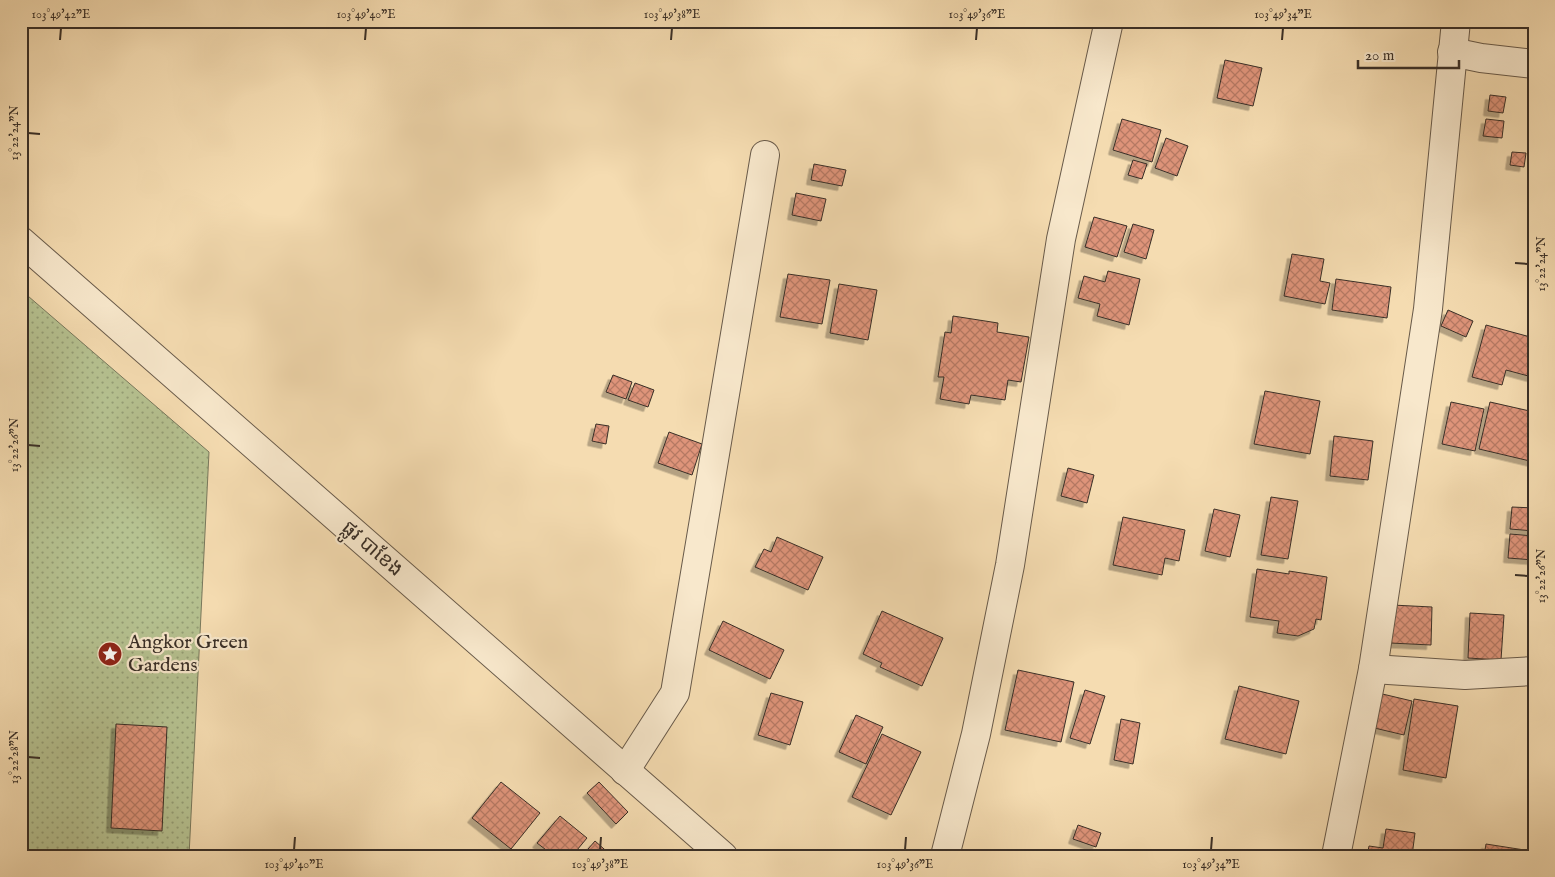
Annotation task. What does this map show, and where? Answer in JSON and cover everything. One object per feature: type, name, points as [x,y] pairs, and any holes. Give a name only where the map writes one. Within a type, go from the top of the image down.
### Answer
[{"type":"street","points":[[945,856],[976,734],[1010,565],[1061,239],[1110,21]]},
{"type":"street","points":[[1336,856],[1374,668],[1428,309],[1456,21]]},
{"type":"street","points":[[1452,52],[1481,58],[1534,64]]},
{"type":"street","points":[[625,771],[675,693],[765,155]]},
{"type":"street","name":"ផ្លូវ បាខែង","points":[[21,242],[722,856]]},
{"type":"street","points":[[1374,668],[1465,675],[1534,671]]},
{"type":"green space","name":"Angkor Green Gardens","points":[[21,290],[209,452],[189,856],[21,856]]},
{"type":"building","points":[[1225,60],[1262,68],[1253,106],[1217,98]]},
{"type":"building","points":[[1490,95],[1506,97],[1503,113],[1488,111]]},
{"type":"building","points":[[1122,119],[1161,130],[1152,162],[1113,150]]},
{"type":"building","points":[[1486,119],[1504,121],[1502,138],[1483,136]]},
{"type":"building","points":[[1166,138],[1188,146],[1177,176],[1155,168]]},
{"type":"building","points":[[1512,152],[1526,153],[1524,167],[1510,165]]},
{"type":"building","points":[[1133,160],[1147,164],[1142,179],[1128,175]]},
{"type":"building","points":[[814,164],[846,170],[842,186],[811,180]]},
{"type":"building","points":[[796,193],[826,199],[821,221],[792,215]]},
{"type":"building","points":[[1094,217],[1127,226],[1117,257],[1085,247]]},
{"type":"building","points":[[1133,224],[1154,230],[1146,259],[1124,252]]},
{"type":"building","points":[[1292,254],[1324,259],[1320,281],[1330,283],[1325,304],[1284,296]]},
{"type":"building","points":[[1108,271],[1140,279],[1129,325],[1097,316],[1100,304],[1078,298],[1084,276],[1105,282]]},
{"type":"building","points":[[788,274],[830,280],[822,324],[780,317]]},
{"type":"building","points":[[1336,279],[1391,287],[1387,318],[1332,310]]},
{"type":"building","points":[[839,284],[877,290],[868,340],[830,333]]},
{"type":"building","points":[[1448,310],[1473,321],[1466,337],[1441,326]]},
{"type":"building","points":[[953,316],[998,323],[997,332],[1029,337],[1021,382],[1008,380],[1005,400],[971,395],[969,404],[940,399],[944,377],[938,377],[945,332],[951,333]]},
{"type":"building","points":[[1486,325],[1534,338],[1534,369],[1532,377],[1506,370],[1502,385],[1472,377]]},
{"type":"building","points":[[613,375],[632,382],[626,399],[606,392]]},
{"type":"building","points":[[635,383],[654,390],[648,407],[628,400]]},
{"type":"building","points":[[1265,391],[1320,401],[1310,454],[1254,444]]},
{"type":"building","points":[[1451,402],[1484,409],[1475,451],[1442,444]]},
{"type":"building","points":[[1490,402],[1534,412],[1534,462],[1479,449]]},
{"type":"building","points":[[596,424],[609,426],[606,444],[592,441]]},
{"type":"building","points":[[669,432],[702,444],[692,475],[658,463]]},
{"type":"building","points":[[1334,436],[1373,441],[1368,480],[1330,476]]},
{"type":"building","points":[[1068,468],[1094,475],[1087,503],[1061,496]]},
{"type":"building","points":[[1271,497],[1298,501],[1288,559],[1261,555]]},
{"type":"building","points":[[1512,507],[1534,508],[1534,531],[1510,529]]},
{"type":"building","points":[[1214,509],[1240,515],[1230,557],[1205,551]]},
{"type":"building","points":[[1123,517],[1185,530],[1179,561],[1165,558],[1162,575],[1113,565]]},
{"type":"building","points":[[1510,534],[1534,536],[1534,560],[1508,558]]},
{"type":"building","points":[[777,537],[823,557],[808,590],[755,567],[764,549],[771,552]]},
{"type":"building","points":[[1257,569],[1289,574],[1289,571],[1327,577],[1321,620],[1316,619],[1314,629],[1298,636],[1277,633],[1279,621],[1250,617]]},
{"type":"building","points":[[1392,605],[1432,607],[1431,645],[1390,643]]},
{"type":"building","points":[[882,611],[943,638],[922,686],[880,667],[882,663],[863,654]]},
{"type":"building","points":[[1470,613],[1504,615],[1501,660],[1468,658]]},
{"type":"building","points":[[723,621],[784,650],[770,679],[709,650]]},
{"type":"building","points":[[1018,670],[1074,682],[1061,742],[1005,730]]},
{"type":"building","points":[[1239,686],[1299,701],[1286,754],[1225,739]]},
{"type":"building","points":[[1085,690],[1105,696],[1090,744],[1070,738]]},
{"type":"building","points":[[1374,692],[1412,701],[1404,735],[1366,726]]},
{"type":"building","points":[[771,693],[803,702],[790,745],[758,735]]},
{"type":"building","points":[[1414,699],[1458,706],[1446,778],[1403,770]]},
{"type":"building","points":[[856,715],[883,727],[866,764],[839,752]]},
{"type":"building","points":[[1121,719],[1140,723],[1133,764],[1114,760]]},
{"type":"building","points":[[116,724],[167,727],[162,831],[111,828]]},
{"type":"building","points":[[882,734],[921,752],[891,815],[852,797]]},
{"type":"building","points":[[501,782],[540,813],[511,849],[472,818]]},
{"type":"building","points":[[599,782],[628,812],[616,824],[587,793]]},
{"type":"building","points":[[560,816],[587,838],[572,856],[554,856],[537,843]]},
{"type":"building","points":[[1078,825],[1101,833],[1096,847],[1073,839]]},
{"type":"building","points":[[1386,829],[1415,833],[1412,856],[1367,856],[1369,846],[1383,848]]},
{"type":"building","points":[[595,841],[612,856],[582,856]]},
{"type":"building","points":[[1486,844],[1531,851],[1530,856],[1484,856]]},
{"type":"place","name":"Angkor Green Gardens","points":[[110,654]]}]
